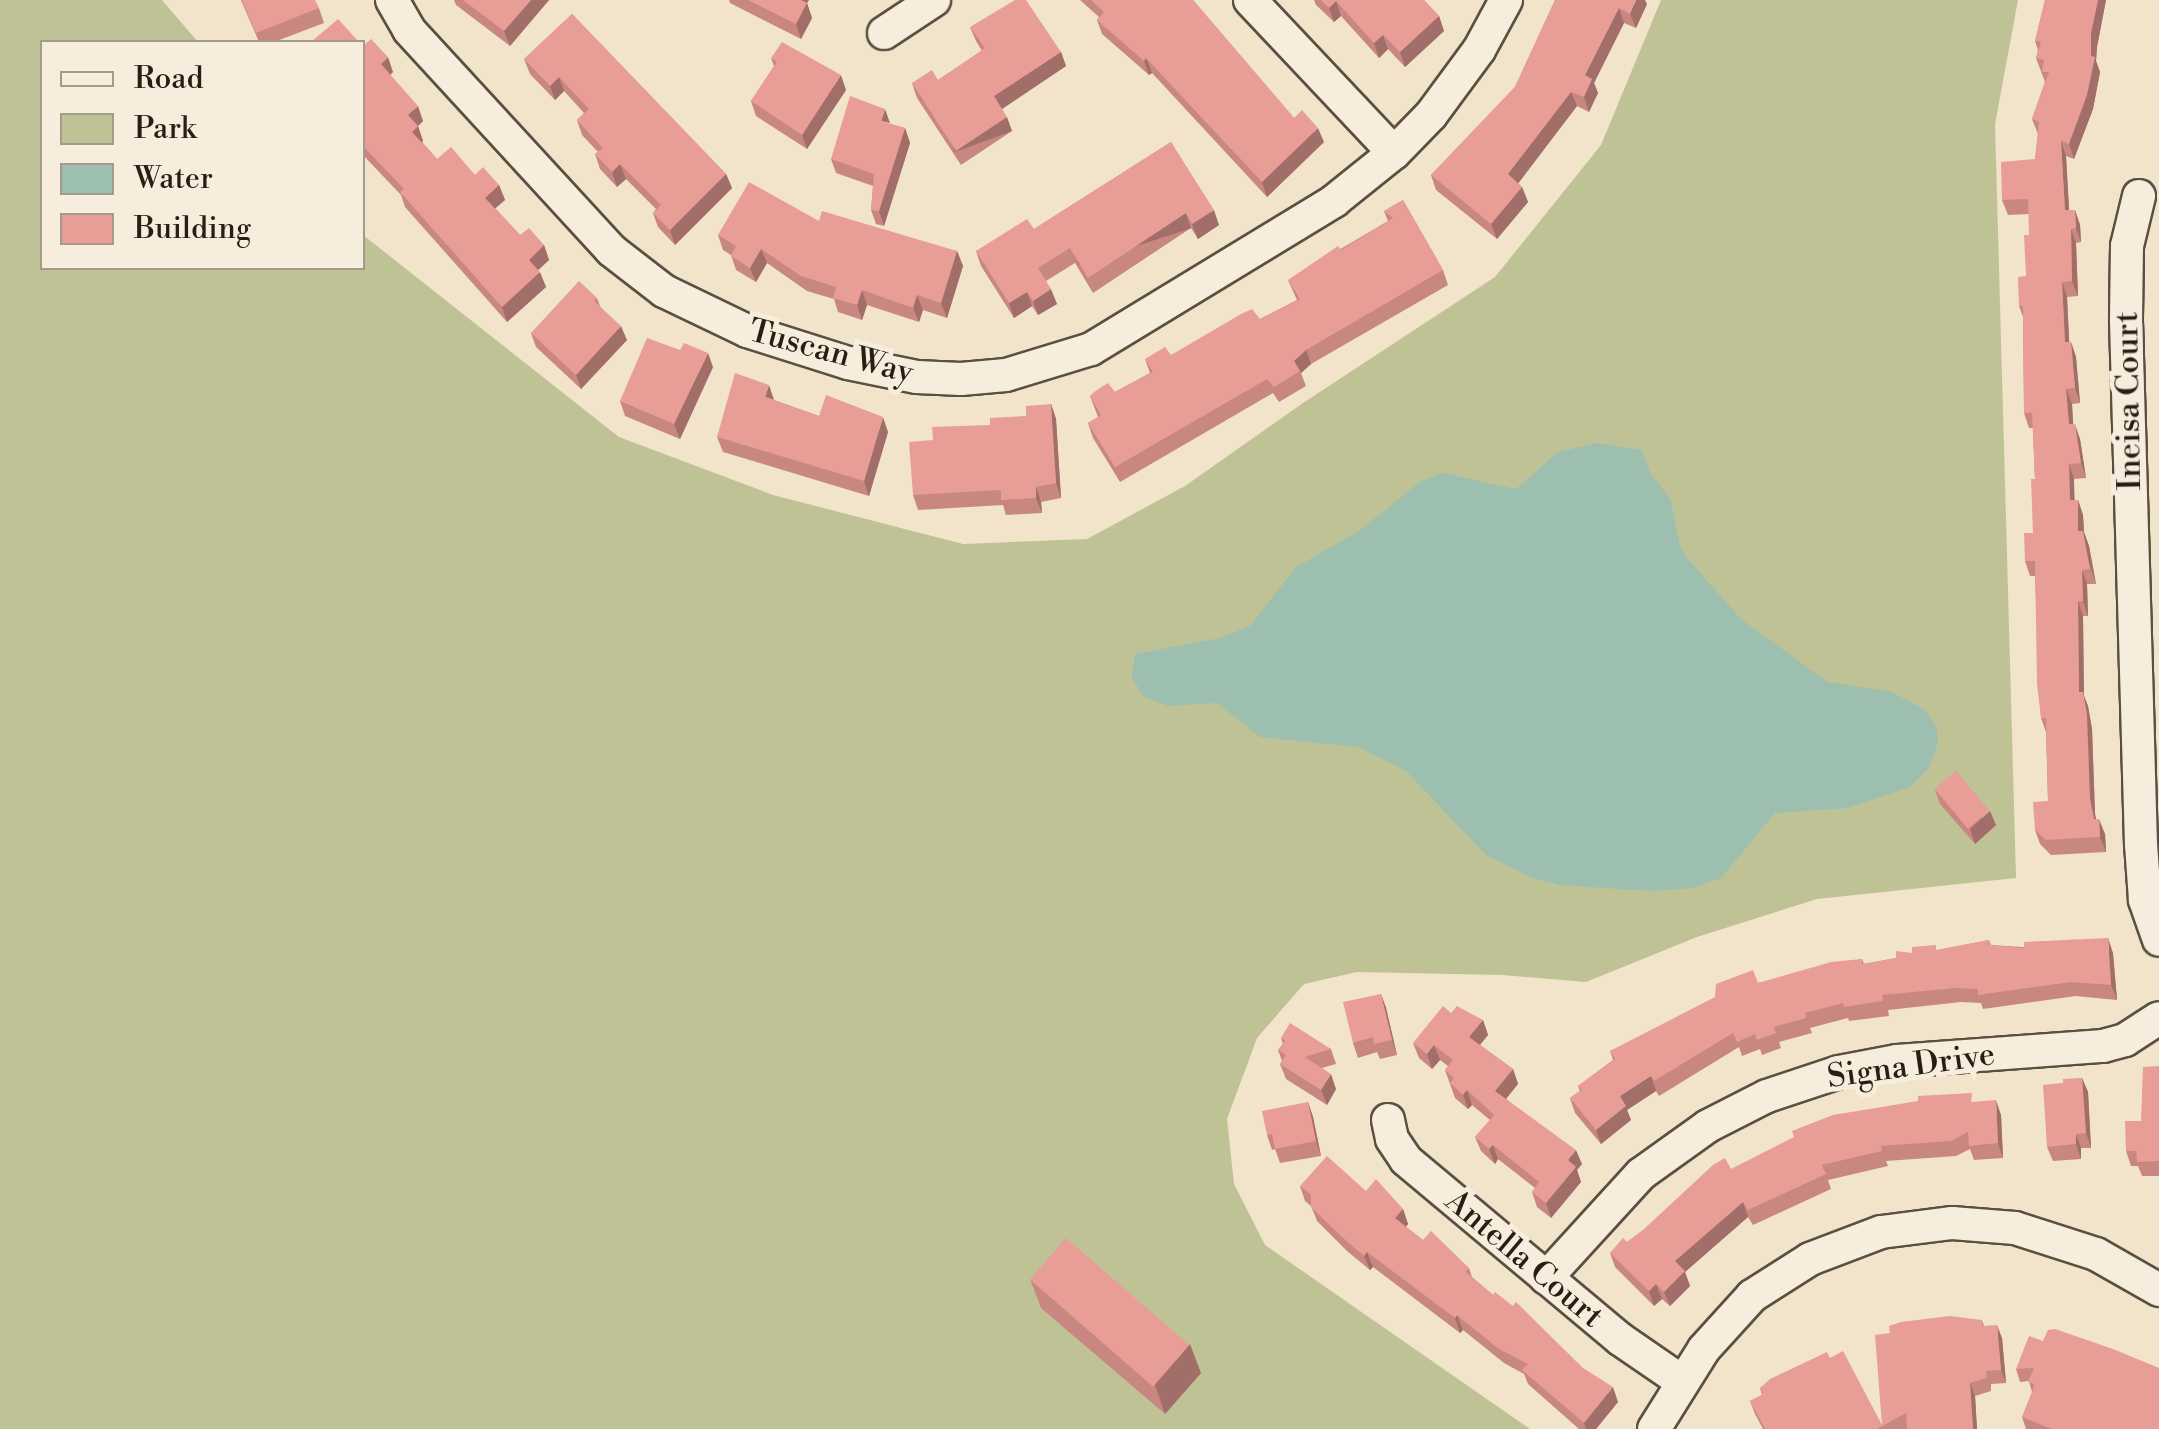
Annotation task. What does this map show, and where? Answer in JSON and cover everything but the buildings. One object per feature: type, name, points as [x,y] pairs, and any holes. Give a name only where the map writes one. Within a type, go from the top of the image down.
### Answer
[{"type":"street","name":"Tuscan Way","points":[[392,0],[410,30],[611,250],[645,278],[683,302],[747,331],[848,363],[917,377],[1006,375],[1091,349],[1334,201],[1394,153],[1464,72],[1506,0]]},
{"type":"street","points":[[884,33],[934,0]]},
{"type":"street","points":[[1250,0],[1394,153]]},
{"type":"street","name":"Ineisa Court","points":[[2138,196],[2127,246],[2126,320],[2146,607],[2143,874],[2148,913],[2159,940]]},
{"type":"street","name":"Signa Drive","points":[[1546,1278],[1641,1174],[1708,1126],[1755,1101],[1815,1078],[1897,1061],[2104,1046],[2126,1040],[2159,1018]]},
{"type":"street","name":"Antella Court","points":[[1388,1120],[1392,1139],[1406,1160],[1546,1278],[1681,1381]]},
{"type":"street","points":[[1654,1429],[1681,1381],[1719,1330],[1772,1282],[1832,1248],[1902,1227],[1971,1224],[2034,1232],[2096,1254],[2159,1290]]},
{"type":"green space","points":[[0,0],[162,0],[196,40],[40,40],[40,270],[365,270],[365,237],[619,437],[773,495],[963,544],[1087,539],[1185,486],[1495,277],[1601,145],[1661,0],[2018,0],[1995,124],[2016,878],[1817,899],[1697,937],[1586,982],[1502,975],[1357,972],[1304,984],[1257,1038],[1227,1119],[1234,1184],[1265,1245],[1530,1429],[0,1429]]},
{"type":"water","points":[[1597,443],[1642,450],[1650,473],[1670,498],[1680,546],[1740,618],[1827,682],[1892,692],[1925,710],[1937,728],[1938,742],[1929,768],[1910,787],[1847,808],[1775,813],[1721,878],[1692,888],[1652,891],[1559,885],[1530,877],[1486,855],[1406,771],[1358,747],[1260,737],[1217,703],[1168,706],[1144,697],[1132,678],[1135,654],[1220,638],[1250,626],[1296,567],[1358,532],[1421,481],[1443,473],[1516,489],[1558,452]]}]
